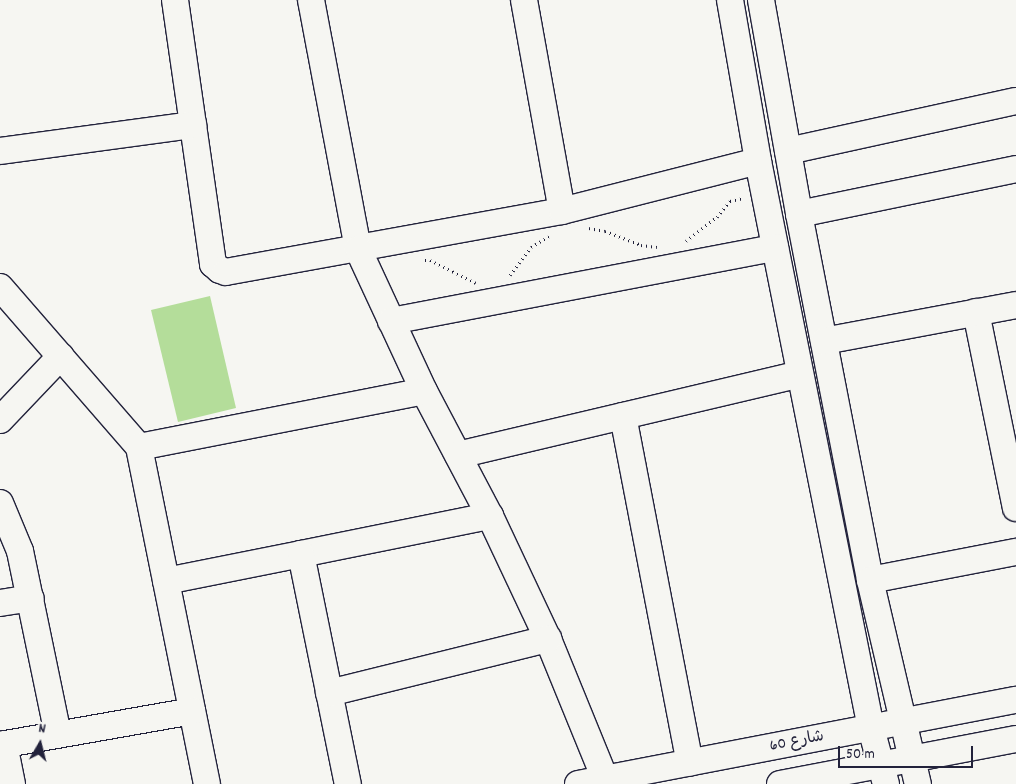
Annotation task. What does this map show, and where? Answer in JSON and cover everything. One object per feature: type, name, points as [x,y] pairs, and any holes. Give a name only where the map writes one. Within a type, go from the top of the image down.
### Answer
[{"type":"street","points":[[175,0],[213,264],[226,272],[358,249],[572,219],[758,161]]},
{"type":"street","points":[[311,0],[358,249],[424,391],[490,516],[548,639],[605,779]]},
{"type":"street","points":[[524,0],[572,219]]},
{"type":"street","points":[[730,0],[764,193],[871,728],[883,774]]},
{"type":"street","points":[[761,0],[799,214],[870,580],[918,784]]},
{"type":"street","points":[[788,151],[1016,101]]},
{"type":"street","points":[[0,151],[193,125]]},
{"type":"street","points":[[799,214],[1016,169]]},
{"type":"street","points":[[391,321],[775,248]]},
{"type":"street","points":[[0,287],[139,448],[206,784]]},
{"type":"street","points":[[824,341],[1016,304]]},
{"type":"street","points":[[976,312],[1016,508]]},
{"type":"street","points":[[0,420],[61,356]]},
{"type":"street","points":[[458,455],[800,374]]},
{"type":"street","points":[[139,448],[424,391]]},
{"type":"street","points":[[623,416],[690,763]]},
{"type":"street","points":[[0,503],[20,551],[58,734]]},
{"type":"street","points":[[166,580],[490,516]]},
{"type":"street","points":[[870,580],[1016,552]]},
{"type":"street","points":[[301,554],[348,784]]},
{"type":"street","points":[[0,603],[31,598]]},
{"type":"street","points":[[329,693],[548,639]]},
{"type":"street","name":"شارع 60","points":[[578,784],[1016,700]]},
{"type":"street","points":[[12,784],[2,744],[192,711]]},
{"type":"street","points":[[780,784],[883,774],[912,759],[1016,739]]},
{"type":"path","points":[[678,245],[693,238],[717,217],[730,201],[764,193]]},
{"type":"path","points":[[572,219],[641,245],[660,247]]},
{"type":"path","points":[[504,278],[512,274],[531,247],[551,235]]},
{"type":"path","points":[[421,260],[430,260],[474,283],[482,283]]},
{"type":"green space","points":[[210,296],[236,408],[178,422],[151,310]]}]
